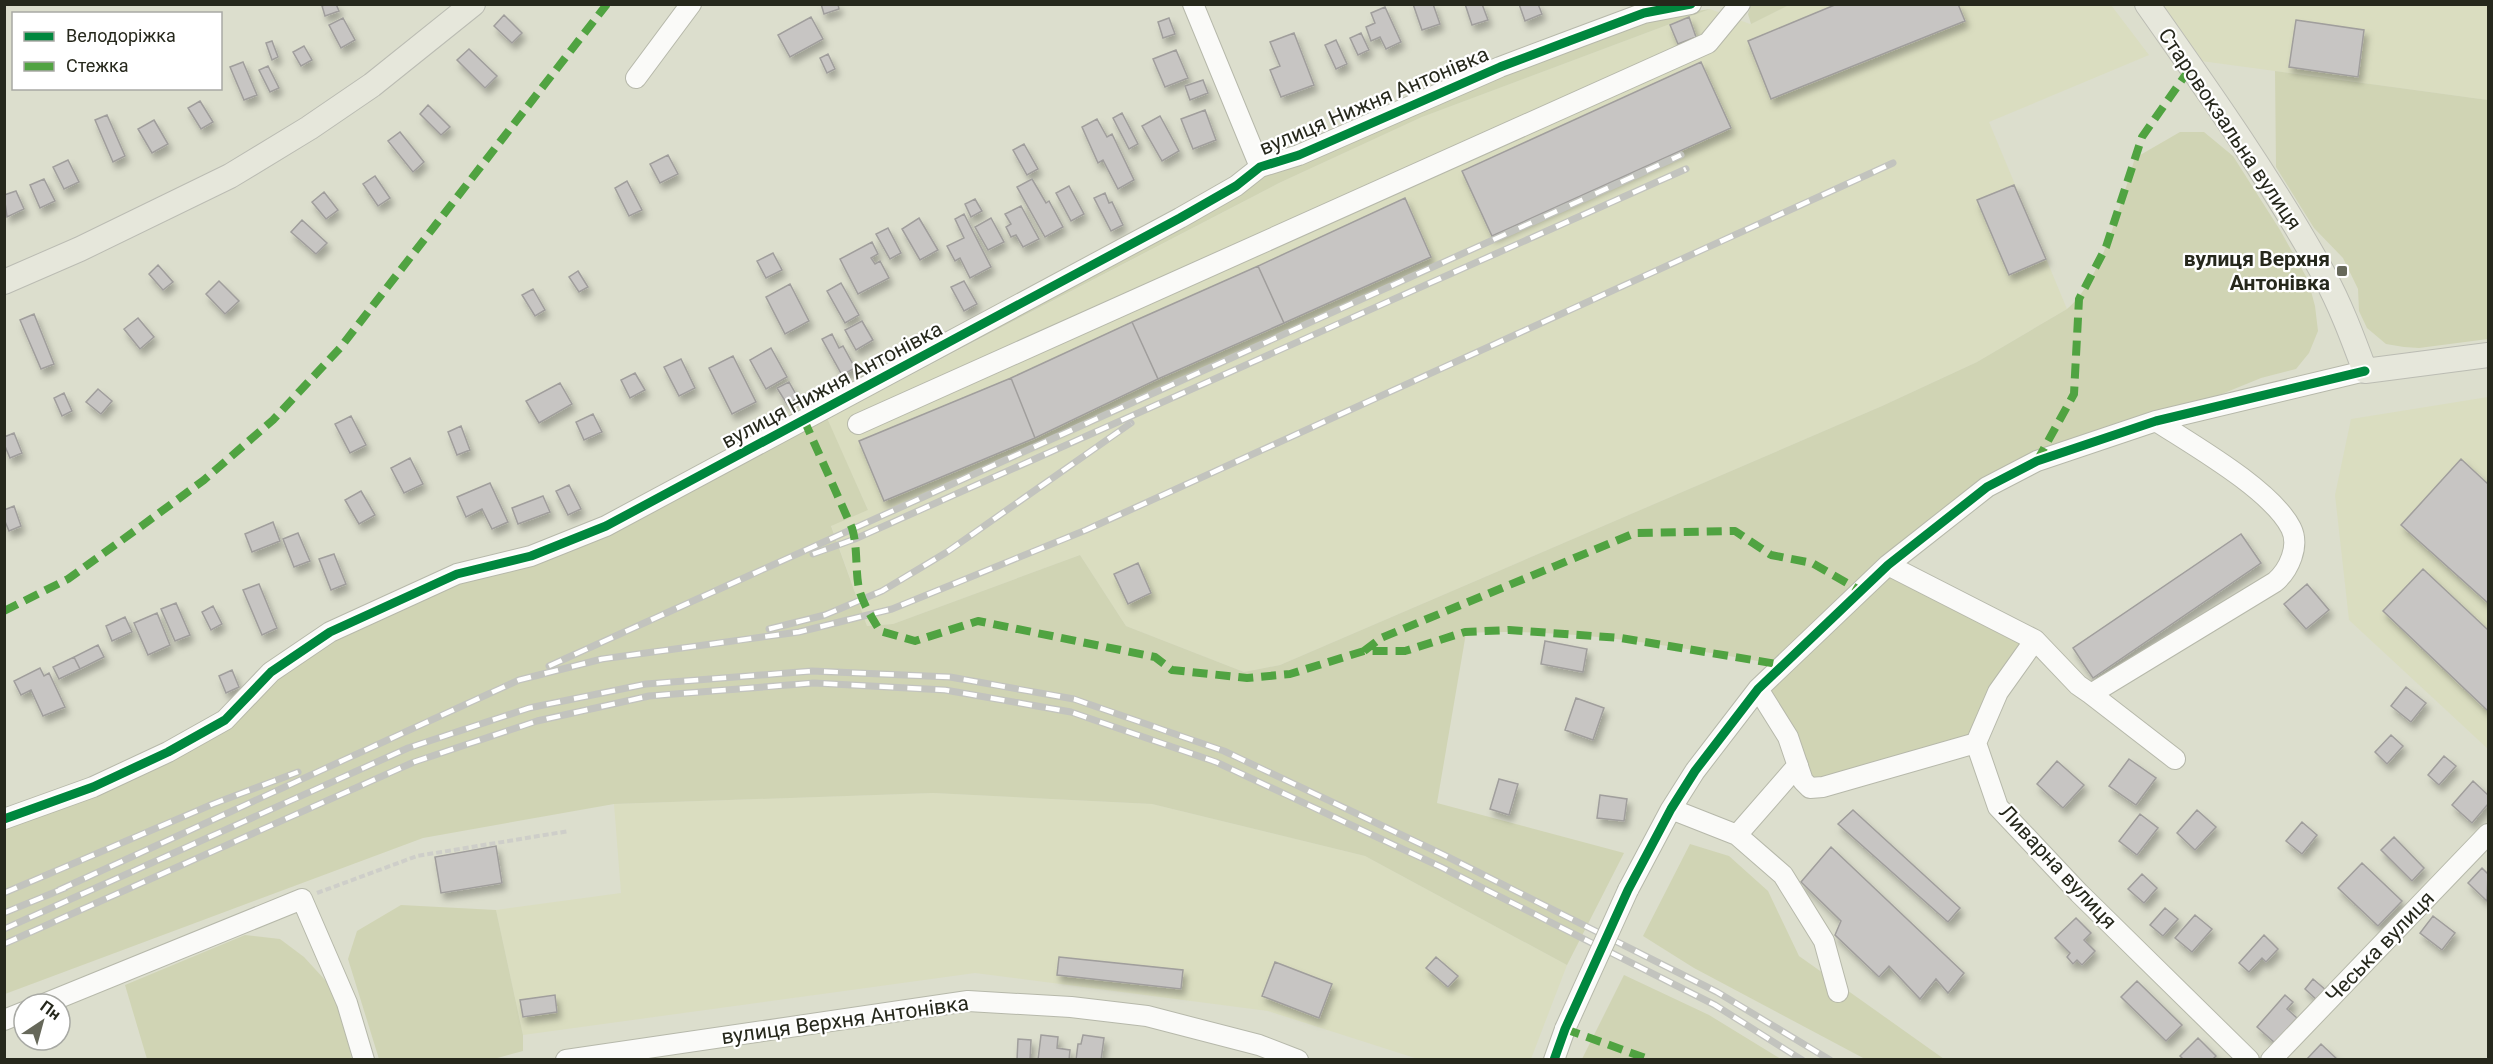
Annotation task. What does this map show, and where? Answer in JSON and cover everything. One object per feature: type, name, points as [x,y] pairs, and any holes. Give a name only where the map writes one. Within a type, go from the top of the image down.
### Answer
[{"type":"main road","points":[[4,282],[80,249],[230,176],[309,128],[372,85],[473,4]]},
{"type":"main road","name":"Старовокзальна вулиця","points":[[2147,4],[2282,204],[2325,277],[2366,372]]},
{"type":"main road","points":[[2366,372],[2488,355]]},
{"type":"street","points":[[636,78],[691,4]]},
{"type":"street","points":[[1193,4],[1260,167]]},
{"type":"street","name":"вулиця Нижня Антонівка","points":[[4,819],[93,788],[168,752],[225,720],[271,672],[330,632],[457,574],[531,556],[606,526],[1180,218],[1236,186],[1260,167],[1307,152],[1500,67],[1644,13],[1691,4]]},
{"type":"street","points":[[858,424],[1708,43],[1740,4]]},
{"type":"street","points":[[1554,1059],[1564,1029],[1628,890],[1671,809],[1695,771],[1758,689],[1888,565],[1988,487],[2037,461],[2156,421],[2366,372]]},
{"type":"street","points":[[2091,694],[2275,582],[2287,568],[2294,549],[2292,530],[2282,513],[2259,492],[2156,421]]},
{"type":"street","points":[[1888,565],[2035,640],[2078,685],[2175,759]]},
{"type":"street","points":[[1758,689],[1788,737],[1803,781],[1810,788],[1823,787],[1976,743],[1998,692],[2035,640]]},
{"type":"street","name":"Ливарна вулиця","points":[[1976,743],[1998,807],[2079,893],[2249,1059]]},
{"type":"street","points":[[1737,835],[1798,765]]},
{"type":"street","points":[[1671,809],[1737,835],[1783,875],[1824,941],[1838,992]]},
{"type":"street","name":"Чеська вулиця","points":[[2271,1059],[2488,834]]},
{"type":"street","points":[[72,993],[302,899],[347,1003],[364,1059]]},
{"type":"street","name":"вулиця Верхня Антонівка","points":[[566,1059],[968,1001],[1071,1007],[1147,1016],[1259,1045],[1298,1059]]},
{"type":"path","points":[[302,899],[417,856],[569,831]]},
{"type":"shaded area","points":[[1751,4],[1789,5],[1751,24],[1748,14]]},
{"type":"shaded area","points":[[1789,5],[2111,5],[2149,55],[1989,122],[2067,309],[1977,362],[1882,406],[1280,665],[1244,672],[1126,626],[1080,555],[893,624],[867,626],[831,525],[868,510],[827,419],[1279,183],[1422,117],[1710,9],[1750,24]]},
{"type":"shaded area","points":[[2155,5],[2488,5],[2488,100],[2201,61]]},
{"type":"shaded area","points":[[1710,9],[1422,117],[1279,183],[827,418],[868,510],[831,526],[867,626],[893,624],[1080,555],[1126,626],[1244,672],[1280,665],[1882,406],[1977,362],[2067,309],[2079,296],[2100,260],[2109,239],[2135,158],[2180,132],[2204,132],[2233,156],[2280,230],[2308,280],[2315,306],[2318,331],[2309,353],[2296,369],[2261,378],[2156,421],[2037,461],[1889,565],[2035,640],[1976,743],[1810,788],[1758,689],[1782,665],[1625,640],[1546,633],[1466,633],[1437,803],[1624,853],[1567,965],[1365,856],[1152,804],[933,793],[614,804],[423,838],[5,994],[5,824],[170,756],[275,675],[332,637],[459,579],[534,562],[1264,176],[1503,71],[1645,19]]},
{"type":"shaded area","points":[[2275,71],[2488,100],[2488,339],[2419,348],[2404,347],[2386,344],[2367,328],[2359,311],[2358,289],[2343,258],[2314,228],[2276,167]]},
{"type":"shaded area","points":[[2488,397],[2488,749],[2349,620],[2335,495],[2351,419]]},
{"type":"shaded area","points":[[933,793],[1152,804],[1365,856],[1567,965],[1531,1059],[1418,1059],[1268,1011],[975,973],[523,1035],[496,910],[621,893],[614,804]]},
{"type":"shaded area","points":[[1690,844],[1729,856],[1768,891],[1799,956],[1944,1059],[1865,1059],[1694,968],[1643,936]]},
{"type":"shaded area","points":[[401,905],[496,910],[523,1035],[523,1051],[490,1060],[379,1059],[348,959],[357,931]]},
{"type":"shaded area","points":[[245,935],[280,939],[304,957],[326,981],[338,1005],[352,1059],[147,1059],[125,985]]},
{"type":"shaded area","points":[[1624,975],[1709,1015],[1781,1059],[1582,1059]]},
{"type":"building","points":[[336,4],[339,11],[325,16],[322,6]]},
{"type":"building","points":[[821,4],[838,4],[839,9],[824,14]]},
{"type":"building","points":[[1413,4],[1433,4],[1440,24],[1422,30]]},
{"type":"building","points":[[1465,4],[1482,4],[1488,20],[1472,25]]},
{"type":"building","points":[[1519,4],[1538,4],[1542,14],[1525,21]]},
{"type":"building","points":[[1837,4],[1958,4],[1965,21],[1771,99],[1748,41]]},
{"type":"building","points":[[1385,7],[1401,42],[1386,49],[1380,37],[1371,41],[1366,27],[1375,23],[1371,13]]},
{"type":"building","points":[[504,15],[522,33],[512,43],[494,26]]},
{"type":"building","points":[[811,17],[823,39],[790,57],[778,35]]},
{"type":"building","points":[[1689,17],[1696,37],[1678,44],[1670,25]]},
{"type":"building","points":[[343,18],[355,40],[341,48],[329,25]]},
{"type":"building","points":[[1169,18],[1175,34],[1163,38],[1158,22]]},
{"type":"building","points":[[2296,20],[2364,30],[2358,77],[2289,67]]},
{"type":"building","points":[[1294,33],[1314,85],[1281,97],[1270,70],[1280,66],[1270,42]]},
{"type":"building","points":[[1361,33],[1369,50],[1358,55],[1350,38]]},
{"type":"building","points":[[1336,40],[1347,64],[1336,69],[1325,45]]},
{"type":"building","points":[[272,41],[278,57],[272,60],[266,43]]},
{"type":"building","points":[[304,46],[312,60],[301,66],[293,52]]},
{"type":"building","points":[[469,49],[497,76],[485,88],[457,60]]},
{"type":"building","points":[[1176,50],[1188,78],[1165,87],[1153,59]]},
{"type":"building","points":[[828,54],[835,69],[827,73],[820,58]]},
{"type":"building","points":[[243,62],[257,95],[244,100],[230,67]]},
{"type":"building","points":[[1701,62],[1731,128],[1492,236],[1462,171]]},
{"type":"building","points":[[268,66],[279,88],[270,92],[259,70]]},
{"type":"building","points":[[1203,80],[1208,93],[1190,100],[1185,86]]},
{"type":"building","points":[[200,101],[213,122],[201,129],[188,108]]},
{"type":"building","points":[[428,105],[450,127],[441,135],[420,114]]},
{"type":"building","points":[[1205,110],[1216,140],[1193,149],[1181,119]]},
{"type":"building","points":[[1122,113],[1138,144],[1129,149],[1113,118]]},
{"type":"building","points":[[107,115],[125,156],[113,162],[95,120]]},
{"type":"building","points":[[1160,116],[1179,151],[1162,161],[1142,126]]},
{"type":"building","points":[[1097,119],[1107,137],[1112,134],[1134,180],[1118,189],[1103,160],[1098,163],[1082,127]]},
{"type":"building","points":[[154,120],[168,144],[152,153],[138,129]]},
{"type":"building","points":[[400,132],[424,162],[413,172],[388,141]]},
{"type":"building","points":[[1024,144],[1038,169],[1027,175],[1013,150]]},
{"type":"building","points":[[668,155],[678,174],[660,183],[650,164]]},
{"type":"building","points":[[68,160],[79,182],[64,189],[53,167]]},
{"type":"building","points":[[375,176],[390,198],[378,206],[363,184]]},
{"type":"building","points":[[44,179],[55,201],[40,208],[30,185]]},
{"type":"building","points":[[1032,179],[1046,203],[1049,201],[1063,227],[1045,237],[1017,187]]},
{"type":"building","points":[[627,181],[642,210],[629,216],[615,188]]},
{"type":"building","points":[[2014,185],[2046,259],[2009,275],[1977,200]]},
{"type":"building","points":[[1069,186],[1084,214],[1071,221],[1056,193]]},
{"type":"building","points":[[16,191],[24,209],[7,217],[4,195]]},
{"type":"building","points":[[324,192],[338,210],[326,219],[312,202]]},
{"type":"building","points":[[1105,193],[1123,225],[1111,231],[1094,198]]},
{"type":"building","points":[[1405,198],[1431,257],[1284,323],[1258,266]]},
{"type":"building","points":[[975,199],[982,211],[971,217],[965,204]]},
{"type":"building","points":[[1021,206],[1039,239],[1023,247],[1016,235],[1011,237],[1006,227],[1011,224],[1005,214]]},
{"type":"building","points":[[964,214],[991,267],[970,278],[960,258],[955,261],[947,246],[964,238],[955,219]]},
{"type":"building","points":[[919,218],[938,250],[920,260],[902,229]]},
{"type":"building","points":[[991,218],[1004,242],[988,250],[975,227]]},
{"type":"building","points":[[302,220],[327,243],[316,254],[291,232]]},
{"type":"building","points":[[888,228],[901,253],[890,259],[876,234]]},
{"type":"building","points":[[872,242],[878,254],[871,258],[875,264],[880,261],[889,278],[858,294],[840,259]]},
{"type":"building","points":[[773,253],[782,270],[766,278],[757,261]]},
{"type":"building","points":[[158,265],[173,282],[163,290],[149,274]]},
{"type":"building","points":[[1258,266],[1284,323],[1158,379],[1132,322]]},
{"type":"building","points":[[578,271],[588,287],[579,292],[569,277]]},
{"type":"building","points":[[219,281],[239,301],[225,314],[206,294]]},
{"type":"building","points":[[964,281],[977,304],[964,311],[951,287]]},
{"type":"building","points":[[841,283],[859,315],[845,323],[827,291]]},
{"type":"building","points":[[790,284],[809,321],[785,334],[766,297]]},
{"type":"building","points":[[533,289],[545,310],[535,316],[522,295]]},
{"type":"building","points":[[34,314],[54,364],[41,369],[20,320]]},
{"type":"building","points":[[138,318],[154,337],[140,349],[124,329]]},
{"type":"building","points":[[862,321],[873,340],[856,350],[845,330]]},
{"type":"building","points":[[1132,322],[1158,379],[1035,438],[1011,378]]},
{"type":"building","points":[[832,334],[839,348],[843,346],[855,368],[842,375],[822,339]]},
{"type":"building","points":[[771,348],[787,377],[766,389],[750,360]]},
{"type":"building","points":[[733,356],[756,402],[732,414],[709,368]]},
{"type":"building","points":[[681,359],[695,388],[679,396],[664,367]]},
{"type":"building","points":[[635,373],[645,390],[630,398],[621,380]]},
{"type":"building","points":[[1011,378],[1035,438],[884,501],[859,441]]},
{"type":"building","points":[[789,382],[798,398],[787,404],[777,388]]},
{"type":"building","points":[[560,383],[572,404],[539,423],[526,401]]},
{"type":"building","points":[[98,389],[112,401],[101,414],[86,402]]},
{"type":"building","points":[[64,393],[72,411],[62,416],[54,398]]},
{"type":"building","points":[[593,414],[602,432],[584,440],[576,422]]},
{"type":"building","points":[[351,416],[366,445],[350,453],[335,424]]},
{"type":"building","points":[[461,426],[470,450],[457,455],[448,432]]},
{"type":"building","points":[[14,433],[22,453],[10,458],[4,444],[4,437]]},
{"type":"building","points":[[410,458],[423,484],[404,493],[391,468]]},
{"type":"building","points":[[2461,459],[2488,484],[2488,603],[2401,525]]},
{"type":"building","points":[[490,483],[508,522],[492,529],[482,509],[466,517],[457,497]]},
{"type":"building","points":[[569,485],[581,509],[568,515],[556,491]]},
{"type":"building","points":[[361,491],[375,515],[359,524],[345,500]]},
{"type":"building","points":[[543,496],[550,512],[518,524],[512,508]]},
{"type":"building","points":[[14,506],[21,526],[9,531],[4,519],[4,510]]},
{"type":"building","points":[[273,522],[280,541],[252,552],[245,534]]},
{"type":"building","points":[[298,533],[310,561],[294,567],[283,539]]},
{"type":"building","points":[[2241,534],[2261,563],[2093,678],[2073,648]]},
{"type":"building","points":[[334,554],[346,584],[331,590],[319,559]]},
{"type":"building","points":[[1138,563],[1151,593],[1128,604],[1114,574]]},
{"type":"building","points":[[2423,569],[2488,630],[2488,711],[2383,611]]},
{"type":"building","points":[[259,584],[277,628],[262,635],[243,590]]},
{"type":"building","points":[[2307,584],[2329,610],[2306,629],[2284,604]]},
{"type":"building","points":[[176,603],[190,635],[175,641],[161,609]]},
{"type":"building","points":[[213,606],[222,624],[211,630],[202,612]]},
{"type":"building","points":[[157,613],[170,645],[148,655],[134,623]]},
{"type":"building","points":[[125,617],[132,632],[112,641],[106,626]]},
{"type":"building","points":[[1545,641],[1587,649],[1583,672],[1541,664]]},
{"type":"building","points":[[98,645],[104,657],[80,669],[74,657]]},
{"type":"building","points":[[74,657],[80,669],[59,679],[53,667]]},
{"type":"building","points":[[40,668],[44,676],[49,673],[65,707],[43,716],[31,690],[21,695],[14,681]]},
{"type":"building","points":[[232,670],[239,687],[226,693],[219,676]]},
{"type":"building","points":[[2406,687],[2426,703],[2411,722],[2391,706]]},
{"type":"building","points":[[1576,698],[1604,708],[1593,740],[1565,730]]},
{"type":"building","points":[[2391,735],[2403,746],[2387,764],[2375,752]]},
{"type":"building","points":[[2444,756],[2456,766],[2439,785],[2428,775]]},
{"type":"building","points":[[2129,759],[2156,778],[2136,805],[2109,786]]},
{"type":"building","points":[[2057,761],[2084,785],[2063,808],[2037,784]]},
{"type":"building","points":[[1499,779],[1518,784],[1509,815],[1490,809]]},
{"type":"building","points":[[2473,781],[2488,795],[2488,804],[2472,823],[2452,805]]},
{"type":"building","points":[[1600,795],[1627,799],[1624,821],[1597,818]]},
{"type":"building","points":[[1853,810],[1960,908],[1948,922],[1838,824]]},
{"type":"building","points":[[2197,810],[2216,827],[2195,850],[2177,833]]},
{"type":"building","points":[[2140,814],[2158,828],[2137,855],[2119,841]]},
{"type":"building","points":[[2302,822],[2317,835],[2302,854],[2286,841]]},
{"type":"building","points":[[2394,837],[2424,868],[2412,881],[2381,850]]},
{"type":"building","points":[[496,846],[502,883],[441,893],[435,857]]},
{"type":"building","points":[[1831,847],[1964,973],[1948,993],[1936,979],[1920,999],[1889,966],[1879,977],[1835,935],[1841,921],[1801,882]]},
{"type":"building","points":[[2362,863],[2402,901],[2378,926],[2338,888]]},
{"type":"building","points":[[2482,868],[2488,874],[2487,901],[2468,883]]},
{"type":"building","points":[[2142,874],[2157,888],[2144,903],[2128,889]]},
{"type":"building","points":[[2165,908],[2178,919],[2163,936],[2150,925]]},
{"type":"building","points":[[2195,915],[2212,929],[2192,952],[2175,938]]},
{"type":"building","points":[[2433,916],[2455,933],[2442,950],[2420,933]]},
{"type":"building","points":[[2076,918],[2091,933],[2084,940],[2095,951],[2082,965],[2077,960],[2073,964],[2067,957],[2070,953],[2055,938]]},
{"type":"building","points":[[2264,935],[2278,949],[2266,962],[2262,958],[2249,972],[2239,963]]},
{"type":"building","points":[[1059,957],[1183,970],[1181,989],[1057,975]]},
{"type":"building","points":[[1436,957],[1458,976],[1448,987],[1426,968]]},
{"type":"building","points":[[1275,962],[1332,984],[1319,1018],[1262,996]]},
{"type":"building","points":[[2313,979],[2327,991],[2318,1001],[2305,989]]},
{"type":"building","points":[[2137,981],[2182,1025],[2166,1041],[2121,997]]},
{"type":"building","points":[[555,995],[557,1012],[523,1017],[520,1000]]},
{"type":"building","points":[[2285,995],[2293,1002],[2287,1009],[2297,1018],[2275,1043],[2257,1027]]},
{"type":"building","points":[[1041,1035],[1058,1037],[1057,1048],[1070,1050],[1069,1060],[1038,1060]]},
{"type":"building","points":[[1083,1035],[1104,1038],[1101,1060],[1076,1060],[1078,1044],[1081,1044]]},
{"type":"building","points":[[2198,1038],[2216,1056],[2212,1060],[2184,1060],[2180,1056]]},
{"type":"building","points":[[1018,1039],[1031,1040],[1030,1060],[1017,1060]]},
{"type":"building","points":[[2321,1044],[2338,1060],[2306,1060]]},
{"type":"railway","points":[[549,666],[1681,155]]},
{"type":"railway","points":[[59,890],[519,680],[602,659],[799,632],[892,609],[1086,530],[1893,163]]},
{"type":"railway","points":[[813,554],[855,539],[1686,169]]},
{"type":"railway","points":[[769,629],[825,615],[882,591],[947,552],[1131,423]]},
{"type":"railway","points":[[4,929],[408,748],[529,708],[646,684],[812,671],[950,677],[1074,699],[1224,751],[1444,855],[1717,992],[1830,1060]]},
{"type":"railway","points":[[4,944],[414,762],[537,721],[649,696],[814,683],[945,690],[1071,712],[1216,762],[1441,867],[1715,1005],[1802,1060]]},
{"type":"railway","points":[[4,893],[213,804],[298,772]]},
{"type":"railway","points":[[4,913],[65,888]]},
{"type":"marked path","points":[[4,611],[68,579],[204,480],[273,420],[340,348],[607,4]]},
{"type":"marked path","points":[[2037,461],[2074,394],[2079,299],[2106,247],[2142,137],[2191,67]]},
{"type":"marked path","points":[[804,420],[852,528],[859,589],[865,605],[880,631],[915,641],[978,621],[1155,657],[1172,670],[1247,678],[1290,674],[1364,651],[1405,651],[1465,632],[1509,630],[1621,638],[1783,665]]},
{"type":"marked path","points":[[1364,651],[1381,638],[1635,533],[1735,531],[1771,555],[1812,563],[1861,591]]},
{"type":"marked path","points":[[1565,1029],[1651,1060]]},
{"type":"cycle path","points":[[4,819],[93,787],[168,752],[225,720],[271,672],[330,632],[457,574],[531,556],[606,526],[1180,218],[1236,186],[1260,167],[1299,155],[1500,67],[1644,13],[1691,4]]},
{"type":"cycle path","points":[[1554,1060],[1565,1029],[1628,890],[1671,809],[1695,771],[1758,689],[1888,565],[1987,487],[2037,461],[2156,421],[2365,371]]},
{"type":"place","name":"вулиця Верхня Антонівка","points":[[2342,271]]}]
